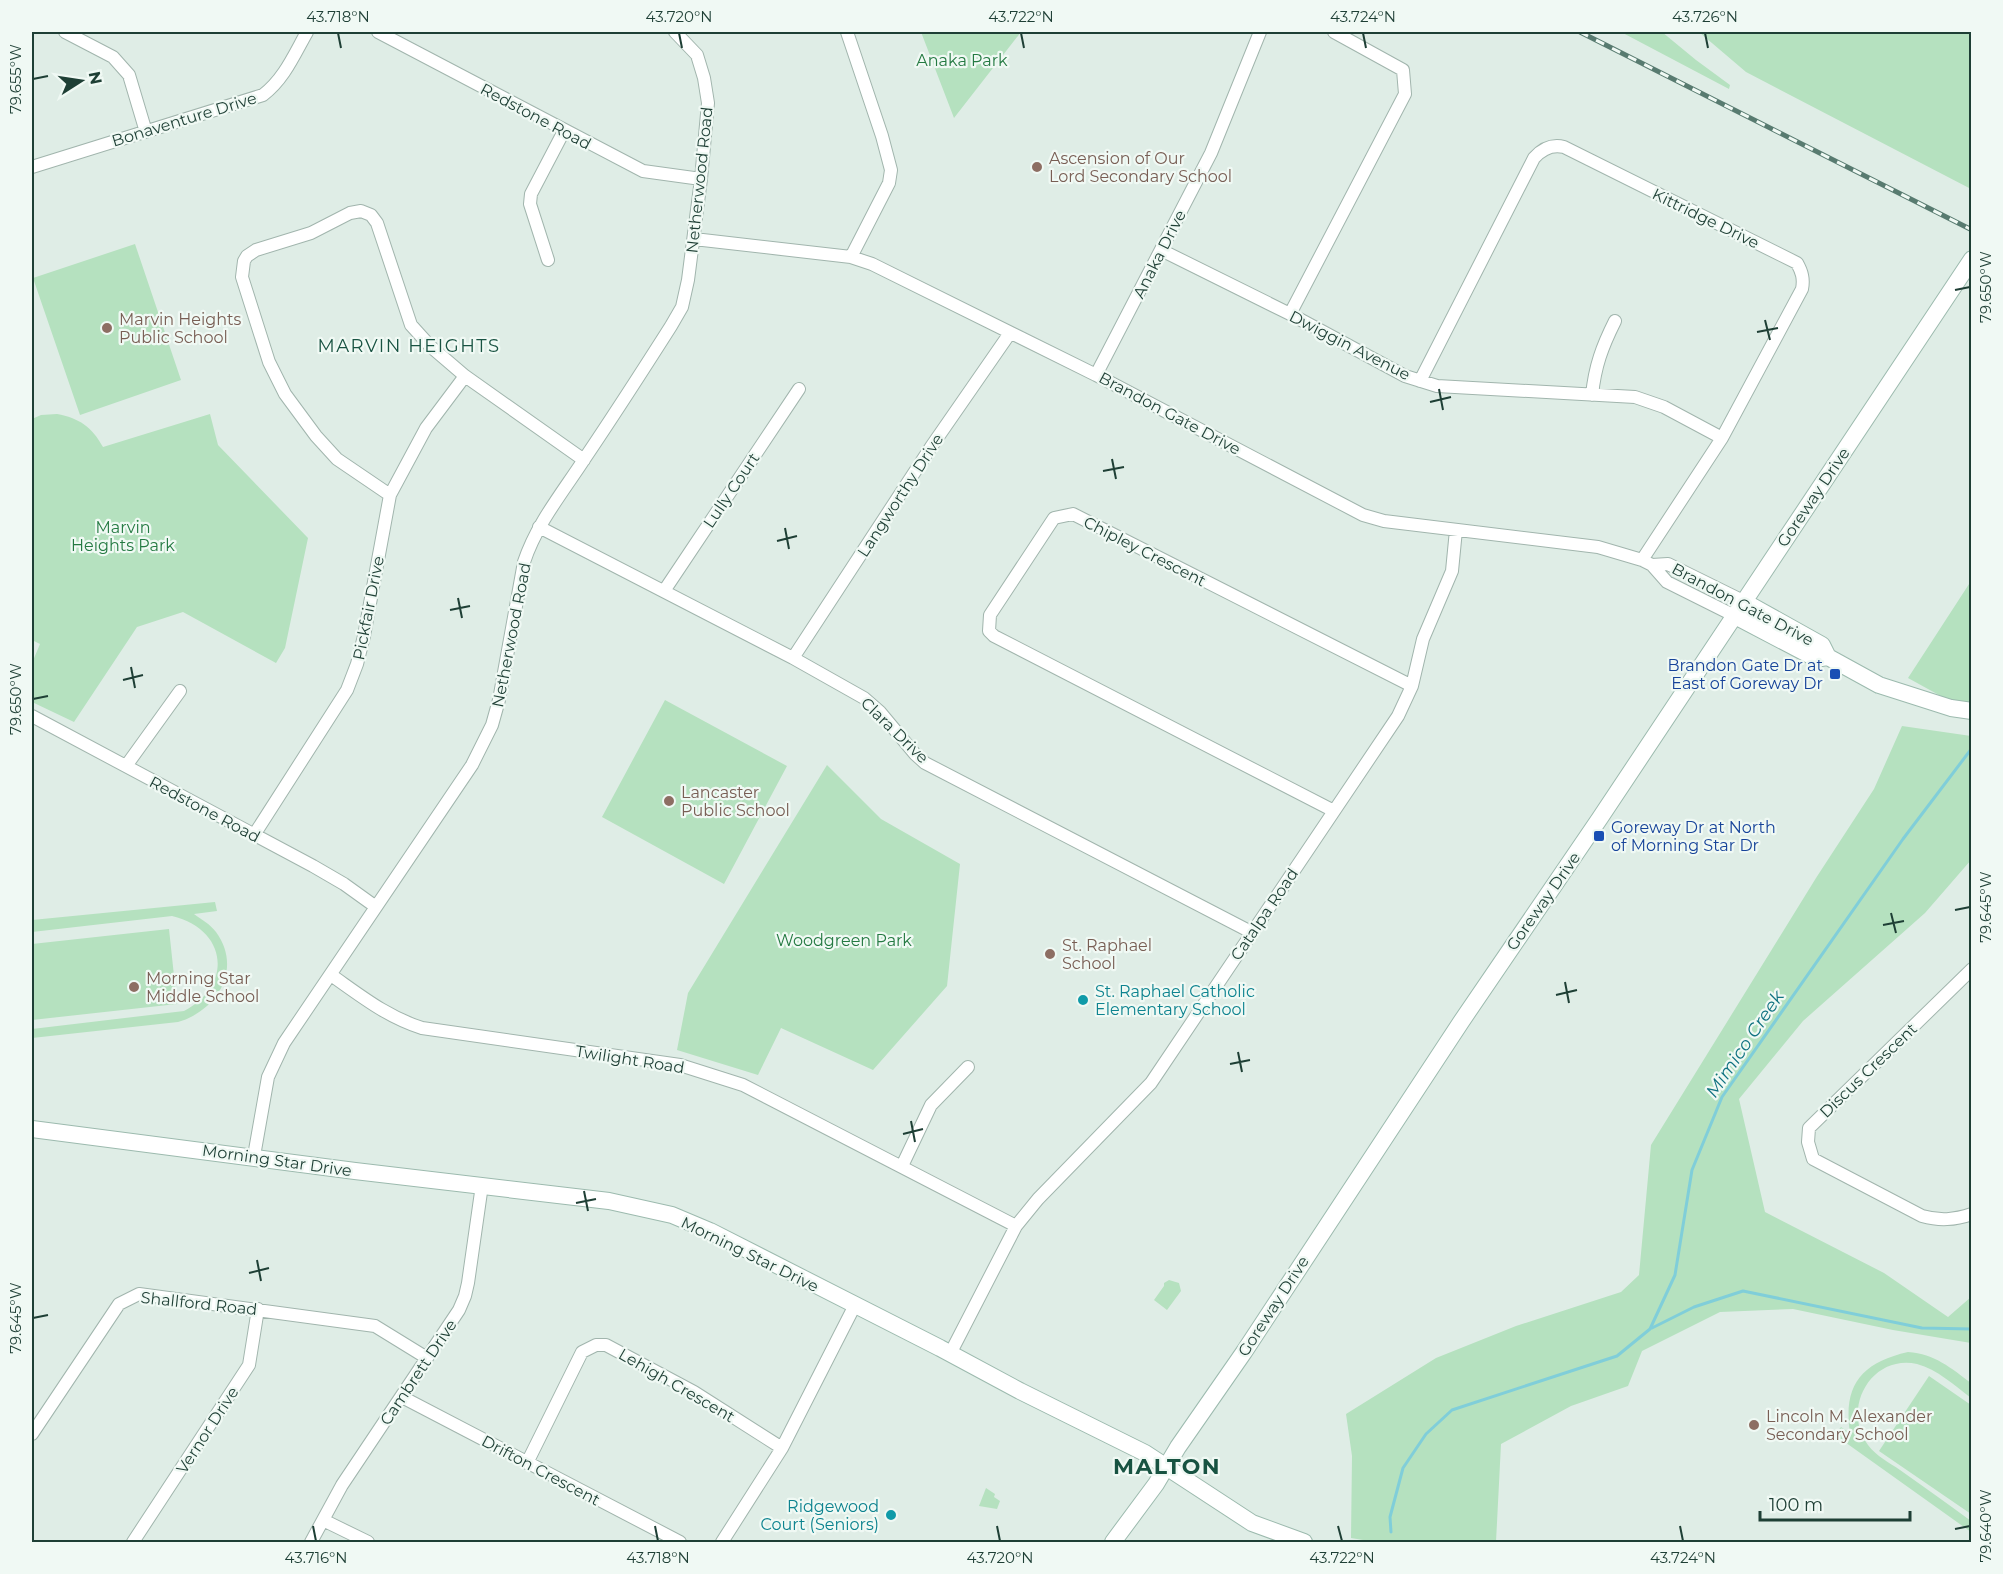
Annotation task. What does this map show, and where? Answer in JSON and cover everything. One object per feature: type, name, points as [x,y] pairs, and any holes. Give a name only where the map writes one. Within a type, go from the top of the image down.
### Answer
[{"type":"street","points":[[65,32],[113,57],[129,75],[146,132]]},
{"type":"street","name":"Bonaventure Drive","points":[[32,167],[263,95],[286,71],[307,32]]},
{"type":"street","name":"Redstone Road","points":[[378,32],[643,171],[701,179]]},
{"type":"street","name":"Netherwood Road","points":[[254,1156],[268,1077],[284,1043],[472,765],[492,725],[499,700],[524,562],[530,544],[682,308],[694,239],[708,103],[697,55],[675,32]]},
{"type":"street","points":[[847,32],[891,170],[889,183],[851,257]]},
{"type":"street","name":"Anaka Drive","points":[[1096,375],[1211,153],[1260,32]]},
{"type":"street","points":[[1290,314],[1405,94],[1403,70],[1334,32]]},
{"type":"street","points":[[548,260],[530,204],[531,194],[564,131]]},
{"type":"street","name":"Kittridge Drive","points":[[1420,381],[1534,158],[1539,152],[1549,147],[1557,145],[1797,262],[1803,281],[1802,289],[1722,438],[1647,562]]},
{"type":"street","points":[[390,495],[337,459],[304,421],[285,394],[269,362],[242,277],[242,266],[247,256],[256,250],[310,233],[350,213],[361,211],[371,215],[380,231],[411,325],[430,346],[465,376],[584,460]]},
{"type":"street","name":"Brandon Gate Drive","points":[[694,239],[851,257],[872,264],[1096,375],[1363,514],[1384,521],[1582,544],[1647,562],[1668,564],[1743,601],[1822,645],[1828,657],[1879,685],[1951,708],[1971,711]]},
{"type":"street","name":"Dwiggin Avenue","points":[[1161,250],[1290,314],[1406,376],[1420,381],[1437,386],[1635,397],[1652,402],[1722,438]]},
{"type":"street","name":"Goreway Drive","points":[[1113,1542],[1156,1484],[1461,1022],[1600,818],[1971,259]]},
{"type":"street","points":[[1592,394],[1595,368],[1615,321]]},
{"type":"street","name":"Langworthy Drive","points":[[793,658],[931,447],[1010,333]]},
{"type":"street","name":"Pickfair Drive","points":[[254,835],[347,690],[364,636],[390,495],[426,428],[465,376]]},
{"type":"street","name":"Lully Court","points":[[664,591],[799,389]]},
{"type":"street","name":"Chipley Crescent","points":[[1334,812],[994,636],[988,631],[990,615],[1054,518],[1073,514],[1412,686]]},
{"type":"street","name":"Clara Drive","points":[[539,527],[793,658],[864,698],[880,712],[915,754],[926,763],[1251,932]]},
{"type":"street","name":"Catalpa Road","points":[[950,1354],[1016,1226],[1038,1199],[1151,1083],[1398,716],[1412,686],[1423,639],[1452,571],[1456,530]]},
{"type":"street","name":"Brandon Gate Drive","points":[[1647,562],[1667,582],[1817,659],[1828,657]]},
{"type":"street","points":[[126,766],[180,691]]},
{"type":"street","name":"Redstone Road","points":[[32,716],[344,884],[376,907]]},
{"type":"street","name":"Discus Crescent","points":[[1971,969],[1809,1128],[1808,1142],[1813,1159],[1922,1216],[1935,1220],[1949,1220],[1971,1214]]},
{"type":"street","name":"Twilight Road","points":[[331,975],[386,1014],[401,1022],[422,1028],[680,1065],[743,1085],[1016,1226]]},
{"type":"street","points":[[902,1166],[931,1105],[968,1067]]},
{"type":"street","name":"Morning Star Drive","points":[[32,1128],[609,1201],[672,1215],[710,1231],[1020,1392],[1114,1436],[1167,1466],[1252,1523],[1304,1542]]},
{"type":"street","name":"Cambrett Drive","points":[[311,1542],[342,1485],[456,1316],[465,1296],[482,1185]]},
{"type":"street","name":"Shallford Road","points":[[32,1434],[119,1304],[139,1293],[375,1326],[428,1358]]},
{"type":"street","points":[[722,1542],[782,1448],[855,1305]]},
{"type":"street","name":"Vernor Drive","points":[[133,1542],[249,1365],[258,1309]]},
{"type":"street","name":"Lehigh Crescent","points":[[527,1463],[582,1352],[596,1345],[606,1345],[694,1392],[782,1448]]},
{"type":"street","name":"Drifton Crescent","points":[[402,1397],[680,1542]]},
{"type":"street","points":[[323,1520],[368,1542]]},
{"type":"green space","name":"Anaka Park","points":[[921,32],[1021,32],[954,118]]},
{"type":"green space","points":[[1621,32],[1662,32],[1730,85],[1729,89]]},
{"type":"green space","points":[[1699,32],[1971,32],[1971,189],[1746,72]]},
{"type":"green space","points":[[135,244],[181,380],[80,415],[33,278]]},
{"type":"green space","name":"Marvin Heights Park","points":[[57,414],[84,424],[103,447],[210,414],[218,445],[308,538],[285,648],[276,663],[183,612],[137,627],[74,722],[32,702],[32,663],[40,644],[32,640],[32,419],[41,415]]},
{"type":"green space","points":[[1971,581],[1971,703],[1948,700],[1908,678]]},
{"type":"green space","points":[[665,700],[787,766],[724,884],[602,817]]},
{"type":"green space","points":[[1902,726],[1971,736],[1971,860],[1925,913],[1803,1021],[1739,1099],[1765,1212],[1884,1273],[1948,1317],[1971,1297],[1971,1343],[1893,1330],[1793,1309],[1720,1312],[1642,1351],[1628,1386],[1571,1406],[1501,1444],[1496,1542],[1375,1542],[1351,1538],[1352,1456],[1346,1414],[1436,1358],[1516,1326],[1621,1292],[1639,1275],[1651,1145],[1816,878],[1874,789]]},
{"type":"green space","name":"Woodgreen Park","points":[[827,765],[881,819],[960,864],[947,986],[873,1070],[781,1028],[758,1075],[677,1050],[688,993]]},
{"type":"green space","points":[[215,902],[217,911],[194,914],[216,932],[224,946],[227,960],[222,987],[204,1008],[178,1022],[32,1038],[32,1029],[184,1011],[200,1000],[211,987],[217,973],[217,959],[213,945],[204,933],[190,923],[172,916],[32,932],[32,920]]},
{"type":"green space","points":[[169,929],[177,1004],[32,1020],[32,944]]},
{"type":"green space","points":[[1169,1280],[1179,1283],[1181,1291],[1167,1310],[1154,1300],[1164,1283]]},
{"type":"green space","points":[[1908,1352],[1935,1359],[1957,1372],[1971,1383],[1971,1398],[1946,1378],[1924,1366],[1901,1363],[1886,1367],[1865,1387],[1858,1416],[1860,1431],[1871,1449],[1879,1456],[1971,1521],[1971,1532],[1835,1435],[1841,1427],[1850,1433],[1850,1402],[1853,1389],[1859,1379],[1878,1363]]},
{"type":"green space","points":[[1929,1376],[1971,1405],[1971,1514],[1879,1451]]},
{"type":"green space","points":[[986,1488],[1000,1501],[997,1509],[979,1506]]},
{"type":"waterway","name":"Mimico Creek","points":[[1391,1532],[1390,1517],[1403,1468],[1426,1434],[1452,1410],[1617,1356],[1650,1329],[1675,1275],[1692,1170],[1722,1097],[1903,839],[1972,748]]},
{"type":"waterway","points":[[1652,1328],[1694,1307],[1743,1291],[1922,1328],[1972,1329]]},
{"type":"railway","points":[[1580,32],[1972,230]]},
{"type":"place","name":"Ascension of Our Lord Secondary School","points":[[1037,167]]},
{"type":"place","name":"Marvin Heights Public School","points":[[107,328]]},
{"type":"place","name":"Brandon Gate Dr at East of Goreway Dr","points":[[1835,674]]},
{"type":"place","name":"Lancaster Public School","points":[[669,801]]},
{"type":"place","name":"Goreway Dr at North of Morning Star Dr","points":[[1599,836]]},
{"type":"place","name":"St. Raphael School","points":[[1050,954]]},
{"type":"place","name":"Morning Star Middle School","points":[[134,987]]},
{"type":"place","name":"St. Raphael Catholic Elementary School","points":[[1083,1000]]},
{"type":"place","name":"Lincoln M. Alexander Secondary School","points":[[1754,1425]]},
{"type":"place","name":"Ridgewood Court (Seniors)","points":[[891,1515]]},
{"type":"district","name":"MARVIN HEIGHTS","points":[[409,346]]},
{"type":"district","name":"MALTON","points":[[1167,1466]]}]
